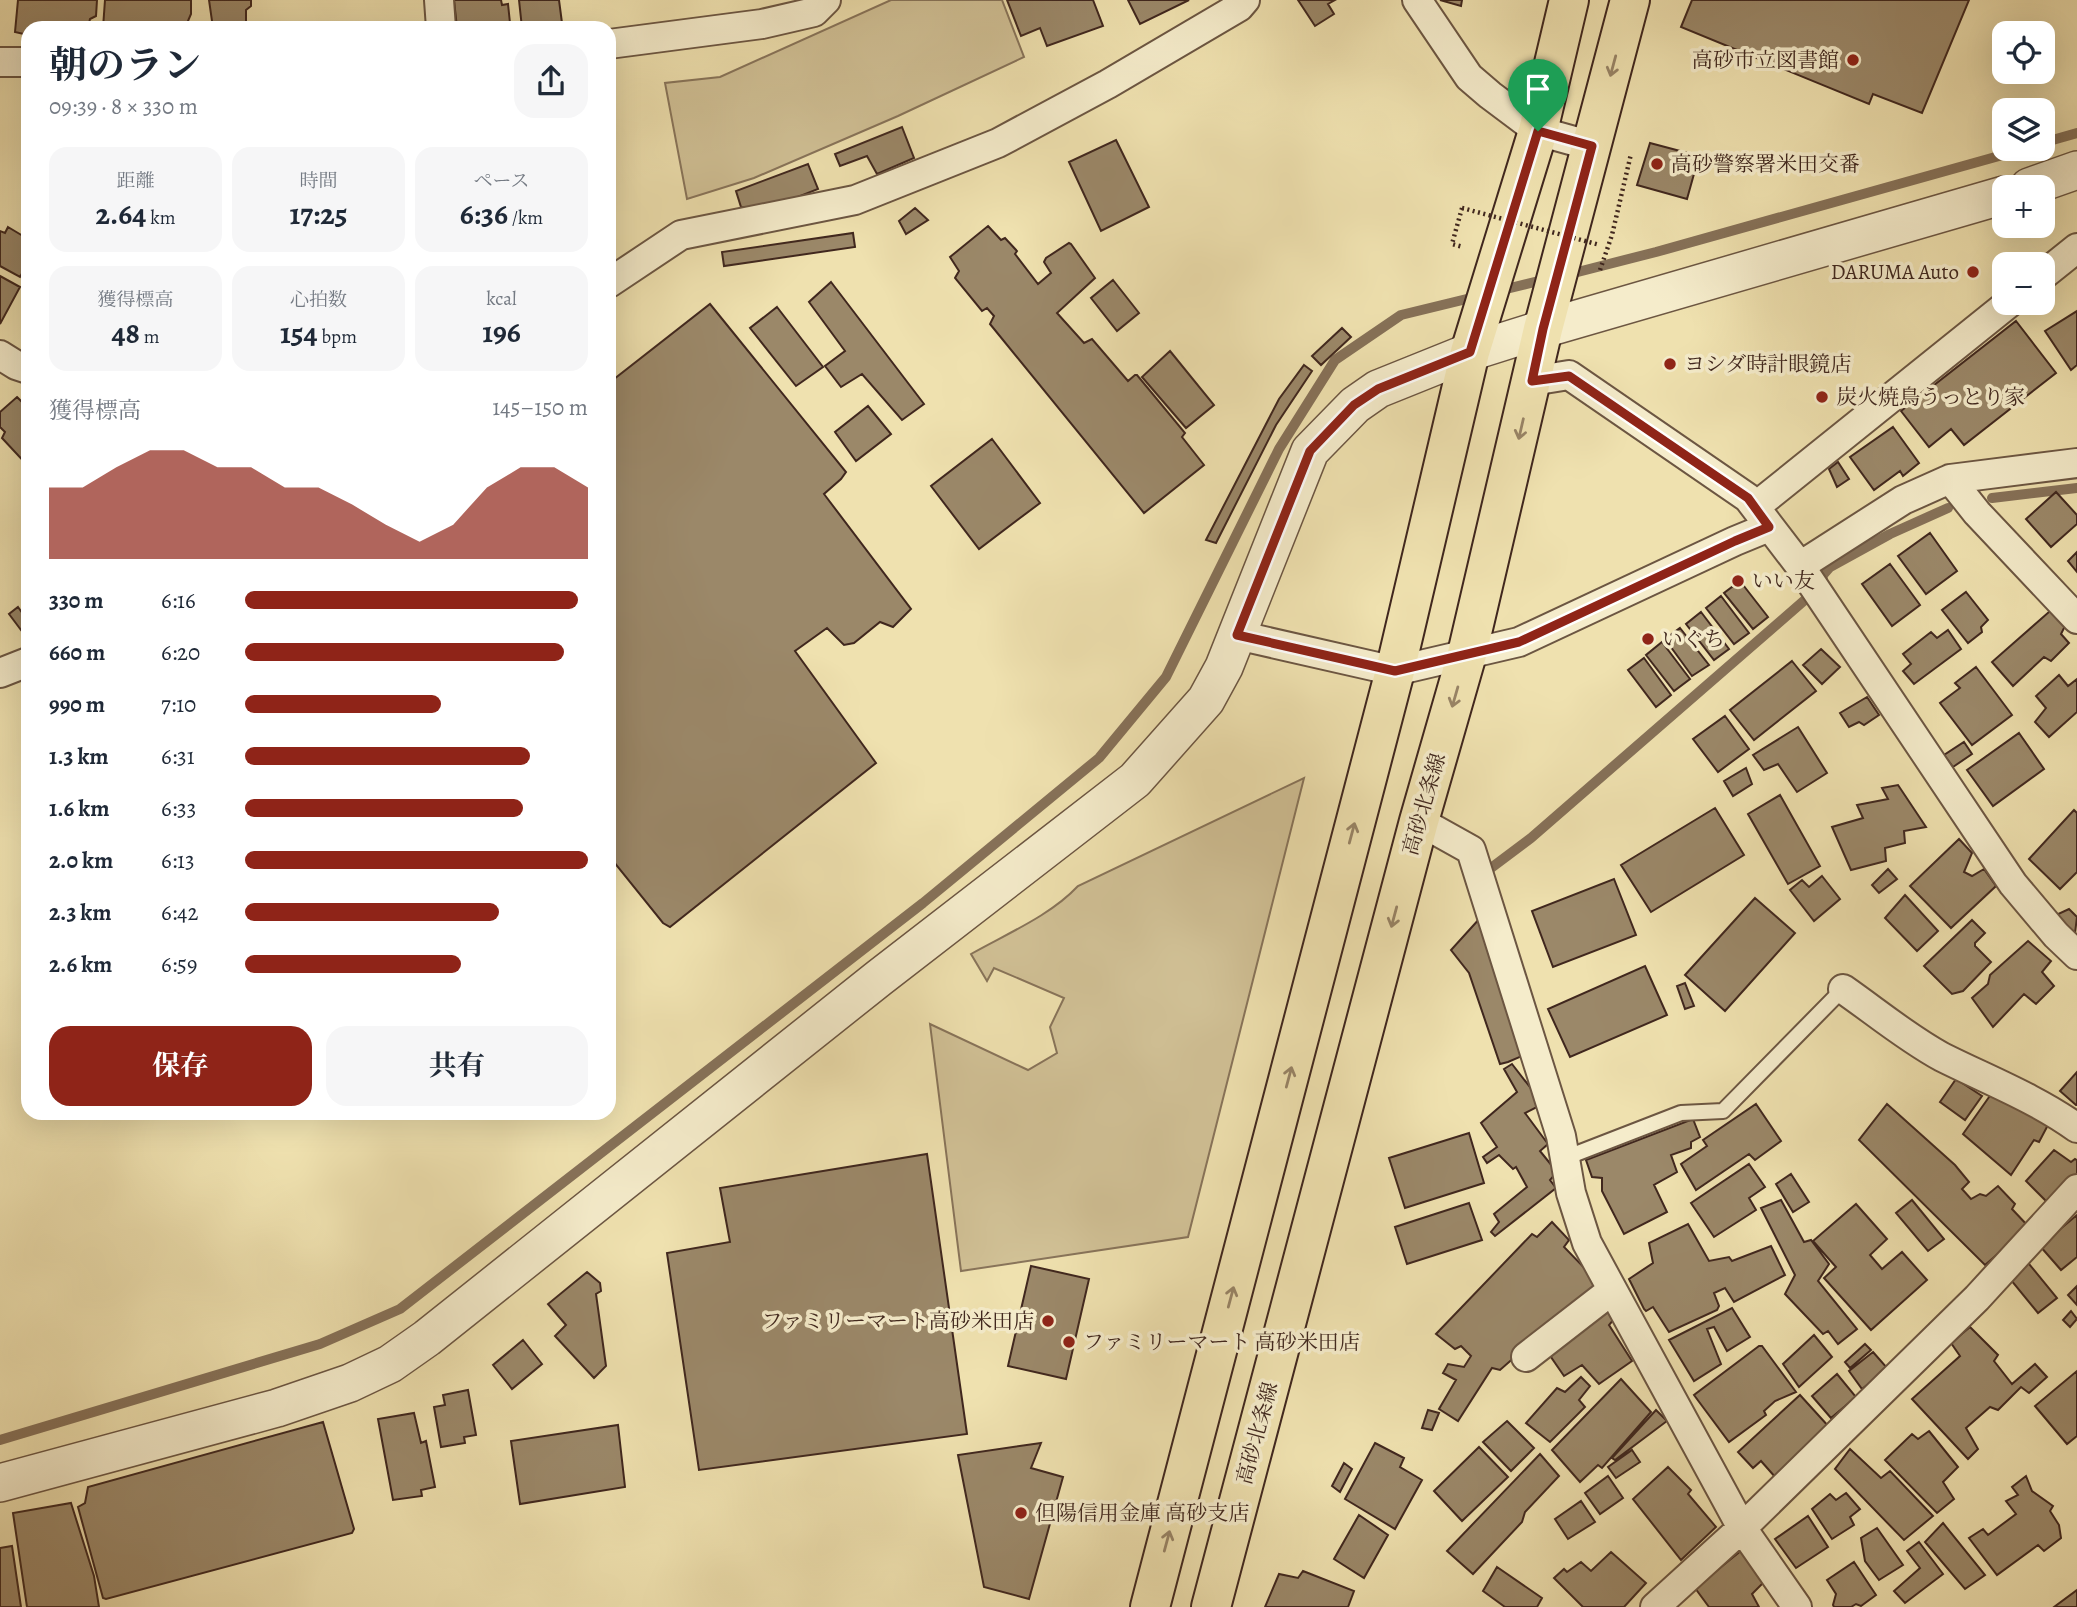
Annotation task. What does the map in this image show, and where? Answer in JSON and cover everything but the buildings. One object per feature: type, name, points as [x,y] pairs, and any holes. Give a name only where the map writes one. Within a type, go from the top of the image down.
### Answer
[{"type":"main road","points":[[1150,1607],[1395,671],[1470,352],[1538,131],[1569,0]]},
{"type":"main road","name":"高砂北条線","points":[[1211,1607],[1419,821],[1467,654],[1543,329],[1630,0]]},
{"type":"street","points":[[439,0],[440,21]]},
{"type":"street","points":[[616,43],[762,24],[814,12],[827,0]]},
{"type":"street","points":[[616,277],[681,234],[855,200],[998,143],[1108,84],[1239,7],[1245,0]]},
{"type":"street","points":[[1417,0],[1469,76],[1490,95],[1538,131],[1592,146]]},
{"type":"street","points":[[0,62],[21,62]]},
{"type":"street","points":[[2055,178],[2077,170]]},
{"type":"street","points":[[0,1483],[276,1408],[390,1364],[427,1338],[879,978],[1135,780],[1206,700],[1237,635],[1310,451],[1354,405],[1378,389],[1470,352],[1543,329],[1992,198]]},
{"type":"street","points":[[2055,266],[2077,248]]},
{"type":"street","points":[[1237,635],[1395,671],[1519,642],[1735,541],[1995,315]]},
{"type":"street","points":[[1532,381],[1569,376],[1748,498],[1800,566],[2012,884],[2077,955]]},
{"type":"street","points":[[1800,566],[1903,500],[1963,495],[2077,463]]},
{"type":"street","points":[[1963,495],[2077,619]]},
{"type":"street","points":[[0,673],[21,665]]},
{"type":"street","points":[[1419,821],[1471,850],[1561,1136],[1571,1193],[1587,1243],[1742,1528],[1797,1607]]},
{"type":"street","points":[[1843,989],[1907,1036],[1941,1056],[2035,1101],[2077,1128]]},
{"type":"street","points":[[1655,1607],[1742,1528],[1977,1298],[2077,1189]]},
{"type":"street","points":[[1526,1357],[1611,1290]]},
{"type":"lane","points":[[1565,1158],[1681,1113],[1723,1111],[1843,989]]},
{"type":"path","points":[[1465,248],[1452,244],[1462,208],[1600,245]]},
{"type":"shaded area","points":[[891,0],[1002,0],[1024,57],[898,116],[754,178],[687,199],[665,83],[720,77]]},
{"type":"shaded area","points":[[1304,778],[1188,1237],[961,1271],[930,1024],[1028,1070],[1057,1053],[1050,1027],[1064,998],[994,968],[987,981],[971,954],[1027,924],[1067,897],[1078,886]]},
{"type":"waterway","points":[[2055,139],[2077,133]]},
{"type":"waterway","points":[[1566,275],[1992,158]]},
{"type":"waterway","points":[[1498,291],[1547,279]]},
{"type":"waterway","points":[[0,1440],[320,1344],[400,1309],[923,903],[1099,758],[1166,677],[1279,449],[1335,360],[1401,315],[1479,296]]},
{"type":"waterway","points":[[1992,498],[2077,488]]},
{"type":"waterway","points":[[1487,871],[1531,838],[1822,585],[1823,575],[1830,567],[1890,534],[1948,508]]},
{"type":"place","name":"高砂市立図書館","points":[[1853,60]]},
{"type":"place","name":"高砂警察署米田交番","points":[[1657,164]]},
{"type":"place","name":"DARUMA Auto","points":[[1973,272]]},
{"type":"place","name":"ヨシダ時計眼鏡店","points":[[1670,364]]},
{"type":"place","name":"炭火焼鳥うっとり家","points":[[1822,397]]},
{"type":"place","name":"いい友","points":[[1738,581]]},
{"type":"place","name":"いぐち","points":[[1648,639]]},
{"type":"place","name":"ファミリーマート高砂米田店","points":[[1048,1321]]},
{"type":"place","name":"ファミリーマート 高砂米田店","points":[[1069,1342]]},
{"type":"place","name":"但陽信用金庫 高砂支店","points":[[1021,1513]]},
{"type":"route","points":[[1538,131],[1592,146],[1543,329],[1532,381],[1569,376],[1748,498],[1769,527],[1519,642],[1395,671],[1237,635],[1310,451],[1354,405],[1378,389],[1470,352],[1538,131]]}]
